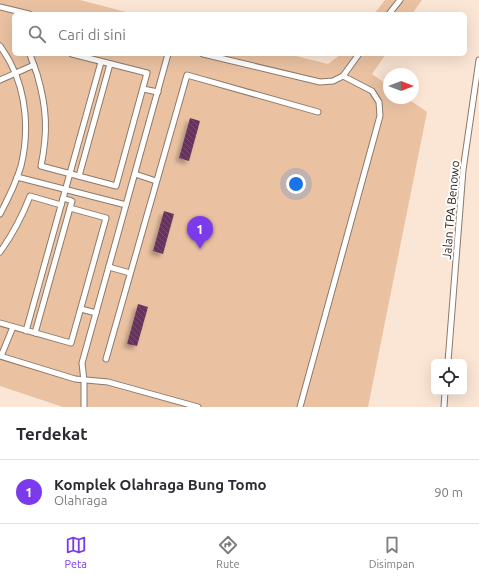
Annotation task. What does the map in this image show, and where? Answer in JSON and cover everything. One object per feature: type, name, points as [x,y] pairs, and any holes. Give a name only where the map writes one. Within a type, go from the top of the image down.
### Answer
[{"type":"lane","points":[[391,12],[400,0]]},
{"type":"lane","points":[[0,7],[21,12]]},
{"type":"lane","points":[[0,46],[15,73],[22,95],[26,119],[26,143],[20,168],[0,214]]},
{"type":"lane","points":[[31,56],[43,98],[46,121],[46,144],[40,166],[116,186],[147,73],[101,62],[85,56]]},
{"type":"lane","points":[[84,407],[82,363],[167,56]]},
{"type":"lane","points":[[211,56],[320,82],[334,81],[342,76],[357,56]]},
{"type":"lane","name":"Jalan TPA Benowo","points":[[448,359],[463,170],[479,60]]},
{"type":"lane","points":[[26,330],[101,62]]},
{"type":"lane","points":[[79,176],[110,64]]},
{"type":"lane","points":[[0,80],[34,65]]},
{"type":"lane","points":[[106,359],[187,75],[318,112]]},
{"type":"lane","points":[[300,407],[380,116],[379,102],[372,91],[342,76]]},
{"type":"lane","points":[[142,89],[158,92]]},
{"type":"lane","points":[[135,174],[156,181]]},
{"type":"lane","points":[[17,177],[126,205]]},
{"type":"lane","points":[[0,252],[12,236],[22,217],[30,196],[61,205]]},
{"type":"lane","points":[[35,333],[72,201],[63,198]]},
{"type":"lane","points":[[0,323],[71,343],[106,218],[70,208]]},
{"type":"lane","points":[[109,267],[130,273]]},
{"type":"lane","points":[[81,309],[96,313]]},
{"type":"lane","points":[[13,327],[0,356],[84,381],[108,382],[198,407]]},
{"type":"lane","points":[[444,407],[445,395]]},
{"type":"shaded area","points":[[0,0],[80,0],[126,12],[12,12],[12,56],[296,56],[328,64],[338,56],[385,56],[372,74],[383,82],[383,104],[416,104],[427,112],[368,407],[63,407],[0,386]]},
{"type":"shaded area","points":[[385,0],[422,0],[413,12],[376,12]]},
{"type":"building","points":[[190,118],[200,121],[189,161],[179,158]]},
{"type":"building","points":[[164,211],[174,214],[163,254],[153,251]]},
{"type":"building","points":[[138,304],[148,307],[137,346],[127,344]]},
{"type":"place","name":"Komplek Olahraga Bung Tomo","points":[[200,249]]}]
